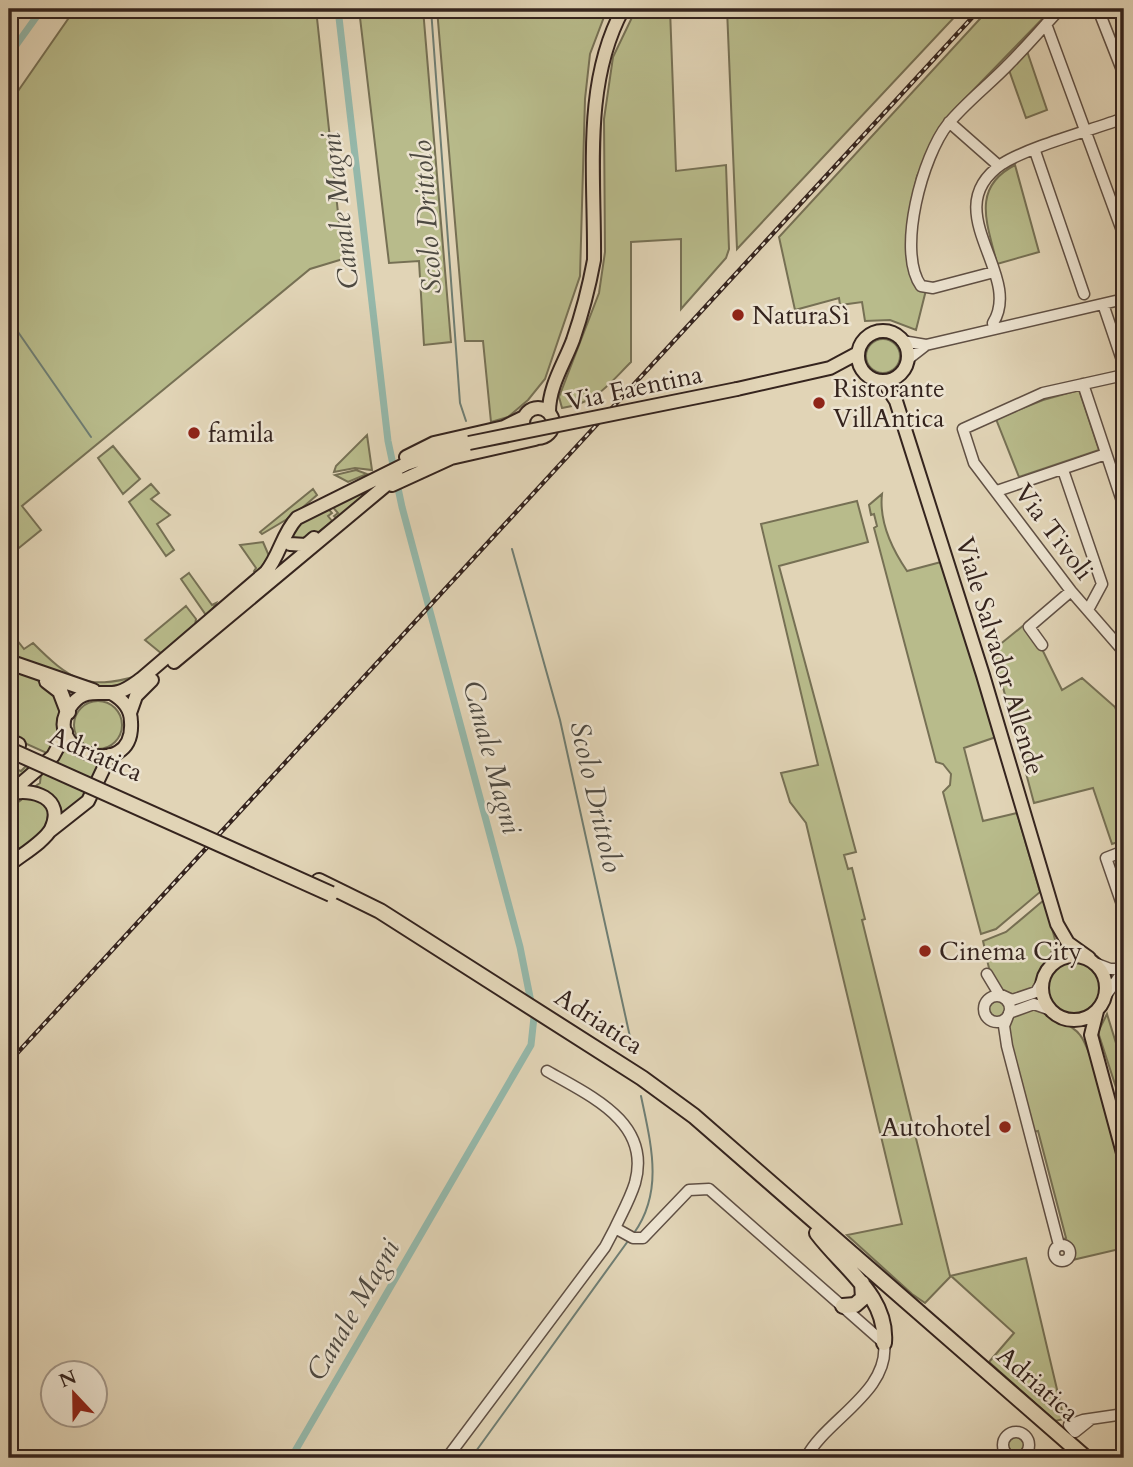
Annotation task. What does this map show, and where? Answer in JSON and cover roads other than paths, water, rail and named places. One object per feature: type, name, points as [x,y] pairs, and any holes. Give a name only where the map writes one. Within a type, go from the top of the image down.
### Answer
[{"type":"highway","points":[[9,662],[40,675],[93,691]]},
{"type":"highway","points":[[40,675],[60,691],[68,712]]},
{"type":"highway","name":"Adriatica","points":[[12,746],[331,894],[392,927],[694,1116],[1081,1456]]},
{"type":"highway","name":"Adriatica","points":[[573,1038],[696,1128],[817,1234],[1081,1456]]},
{"type":"highway","points":[[817,1234],[838,1262],[862,1283],[878,1306],[884,1343]]},
{"type":"highway","points":[[843,1306],[855,1305],[863,1298],[862,1283]]},
{"type":"main road","points":[[407,466],[535,439],[551,431],[553,425],[549,412],[555,381],[573,341],[590,282],[594,246],[594,117],[599,74],[605,50],[623,9]]},
{"type":"main road","points":[[880,332],[896,335],[902,341],[908,359],[899,376],[883,381],[874,380],[862,369],[858,353],[866,339],[880,332]]},
{"type":"main road","name":"Via Faentina","points":[[830,368],[858,353]]},
{"type":"main road","name":"Via Faentina","points":[[130,713],[136,696],[144,687],[328,534],[383,481],[407,466],[446,449],[469,443],[830,368],[862,369]]},
{"type":"main road","name":"Viale Salvador Allende","points":[[896,401],[899,376]]},
{"type":"main road","points":[[535,439],[524,431],[529,413],[555,381]]},
{"type":"main road","name":"Viale Salvador Allende","points":[[883,381],[896,401],[984,675],[1057,924],[1058,943],[1053,963]]},
{"type":"main road","points":[[407,466],[434,443],[504,427],[541,408],[549,412]]},
{"type":"main road","points":[[9,794],[53,756],[66,732],[68,712],[82,695],[93,691],[111,693],[132,686],[259,579],[276,560],[286,530],[297,518],[334,491],[383,481]]},
{"type":"main road","points":[[286,530],[290,544],[306,552]]},
{"type":"main road","points":[[290,544],[306,545],[320,534],[328,534]]},
{"type":"main road","points":[[9,865],[88,801],[110,755],[127,740],[132,725],[130,713],[121,700],[111,693]]},
{"type":"main road","points":[[66,732],[75,748],[83,753],[92,756],[110,755]]},
{"type":"main road","points":[[9,794],[30,790],[48,800],[53,810],[50,831]]},
{"type":"main road","name":"Viale Salvador Allende","points":[[1057,924],[1068,943],[1093,961]]},
{"type":"main road","points":[[1096,1060],[1084,1034],[1069,1019],[1051,1010],[1042,991],[1043,980],[1053,963],[1071,957],[1093,961],[1105,981],[1106,995],[1097,1011],[1091,1035],[1124,1157]]},
{"type":"main road","points":[[1069,1019],[1097,1011]]},
{"type":"street","points":[[994,272],[933,288],[921,286],[916,278],[911,243],[914,214],[931,158],[949,122],[1059,9]]},
{"type":"street","points":[[1098,9],[1124,75]]},
{"type":"street","points":[[1046,24],[1124,236]]},
{"type":"street","points":[[994,329],[993,323],[1000,312],[994,272],[978,228],[977,195],[986,179],[999,166],[1124,118]]},
{"type":"street","points":[[949,122],[999,166]]},
{"type":"street","points":[[1035,151],[1084,294]]},
{"type":"street","points":[[902,341],[926,345],[1124,299]]},
{"type":"street","points":[[1044,303],[1046,316]]},
{"type":"street","points":[[1103,304],[1124,366]]},
{"type":"street","points":[[908,359],[926,345]]},
{"type":"street","points":[[1124,375],[1083,384],[1124,507]]},
{"type":"street","name":"Via Tivoli","points":[[1083,384],[1043,393],[963,429],[974,463],[1071,591],[1124,652]]},
{"type":"street","points":[[997,491],[1106,454]]},
{"type":"street","points":[[1063,470],[1102,584],[1088,610]]},
{"type":"street","points":[[1042,645],[1029,627],[1071,591]]},
{"type":"street","points":[[1124,851],[1106,858],[1124,910]]},
{"type":"street","points":[[1093,961],[1110,969],[1124,969]]},
{"type":"street","points":[[1106,995],[1124,969]]},
{"type":"street","points":[[1007,1046],[993,1022],[984,1014],[989,991],[988,974],[1004,998],[1008,1014],[1004,1026],[1007,1046],[1059,1245]]},
{"type":"street","points":[[985,1002],[992,997],[1028,996],[1036,992],[1043,980]]},
{"type":"street","points":[[993,1022],[1002,1021],[1018,1007],[1034,1004],[1051,1010]]},
{"type":"street","points":[[447,1458],[605,1247],[635,1183],[635,1145],[626,1127],[610,1108],[548,1071]]},
{"type":"street","points":[[615,1228],[637,1239],[649,1235],[689,1190],[709,1189],[884,1343],[884,1356],[871,1384],[823,1434],[806,1458]]},
{"type":"street","points":[[1090,1420],[1124,1414]]},
{"type":"waterway","points":[[9,55],[42,9]]},
{"type":"waterway","name":"Canale Magni","points":[[291,1458],[531,1045],[534,1017],[520,947],[402,507],[388,441],[338,9]]},
{"type":"waterway","name":"Scolo Drittolo","points":[[431,9],[460,403],[466,421]]},
{"type":"waterway","points":[[9,319],[91,437]]},
{"type":"waterway","name":"Scolo Drittolo","points":[[512,549],[560,720],[634,1055]]},
{"type":"waterway","name":"Scolo Drittolo","points":[[634,1233],[649,1201],[652,1184],[651,1149],[641,1096]]},
{"type":"waterway","name":"Scolo Drittolo","points":[[471,1458],[628,1241]]},
{"type":"railway","points":[[9,1062],[980,9]]},
{"type":"place","name":"NaturaSì","points":[[738,315]]},
{"type":"place","name":"Ristorante VillAntica","points":[[819,403]]},
{"type":"place","name":"famila","points":[[194,433]]},
{"type":"place","name":"Cinema City","points":[[925,951]]},
{"type":"place","name":"Autohotel","points":[[1005,1127]]}]
